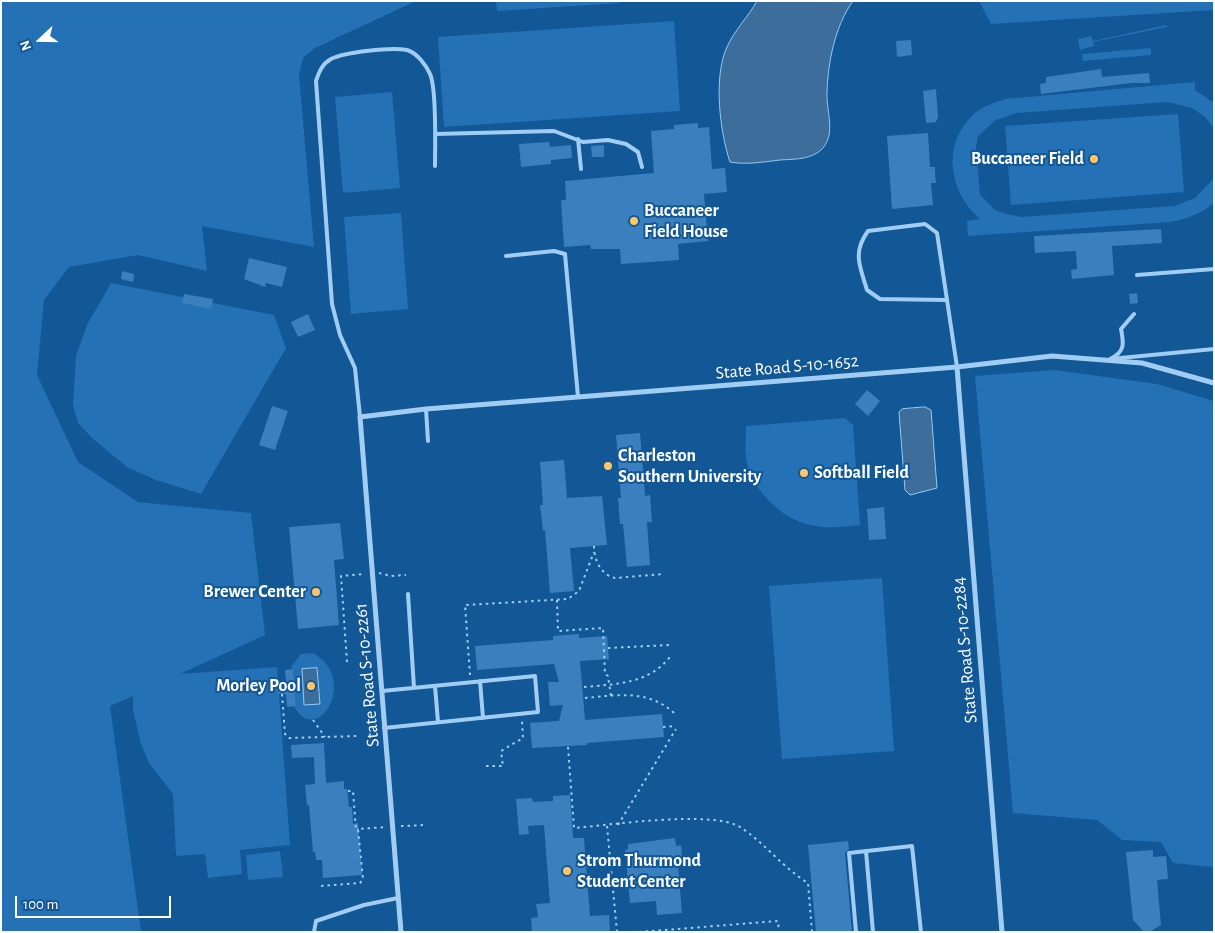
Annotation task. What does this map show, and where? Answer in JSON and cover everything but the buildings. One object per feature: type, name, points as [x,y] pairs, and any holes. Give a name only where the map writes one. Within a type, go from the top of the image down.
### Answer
[{"type":"street","name":"State Road S-10-1652","points":[[360,417],[957,367],[1052,356],[1110,359],[1142,363],[1214,384]]},
{"type":"street","name":"State Road S-10-2284","points":[[957,367],[1002,932]]},
{"type":"street","name":"State Road S-10-2261","points":[[360,417],[401,932]]},
{"type":"lane","points":[[360,417],[355,368],[340,335],[332,304],[316,81],[321,68],[331,59],[345,55],[388,49],[408,50],[422,60],[431,76],[435,134],[434,166]]},
{"type":"lane","points":[[435,134],[554,131],[583,142],[608,140],[626,144],[638,152],[642,167]]},
{"type":"lane","points":[[578,139],[581,170]]},
{"type":"lane","points":[[946,300],[880,299],[866,290],[858,256],[859,243],[868,231],[925,224],[937,233],[957,367]]},
{"type":"lane","points":[[506,256],[554,251],[565,254],[578,398]]},
{"type":"lane","points":[[1137,275],[1214,269]]},
{"type":"lane","points":[[1110,359],[1119,355],[1122,350],[1124,344],[1122,329],[1134,314]]},
{"type":"lane","points":[[1110,359],[1214,349]]},
{"type":"lane","points":[[426,410],[428,441]]},
{"type":"lane","points":[[408,594],[414,688]]},
{"type":"lane","points":[[382,691],[535,676],[538,712],[384,728]]},
{"type":"lane","points":[[480,681],[483,718]]},
{"type":"lane","points":[[434,686],[438,722]]},
{"type":"lane","points":[[856,932],[849,853],[912,846],[921,932]]},
{"type":"lane","points":[[866,851],[873,932]]},
{"type":"lane","points":[[314,932],[316,921],[364,905],[398,898]]},
{"type":"path","points":[[594,546],[598,566],[608,577],[664,574]]},
{"type":"path","points":[[471,682],[465,605],[568,599],[579,591],[594,552]]},
{"type":"path","points":[[347,662],[341,576],[372,574],[406,575]]},
{"type":"path","points":[[557,599],[558,632],[603,628],[605,674],[608,676],[611,696]]},
{"type":"path","points":[[608,648],[669,645]]},
{"type":"path","points":[[584,687],[627,684],[652,674],[670,657]]},
{"type":"path","points":[[282,694],[285,734],[289,738],[358,736]]},
{"type":"path","points":[[585,698],[640,695],[666,706],[675,714]]},
{"type":"path","points":[[486,766],[503,766],[501,751],[523,738],[521,714]]},
{"type":"path","points":[[313,720],[325,737]]},
{"type":"path","points":[[664,727],[675,726]]},
{"type":"path","points":[[618,825],[676,730]]},
{"type":"path","points":[[568,747],[574,828],[701,818],[723,821],[740,827],[796,876],[808,883],[812,932]]},
{"type":"path","points":[[321,886],[360,883],[363,879],[353,791],[348,791]]},
{"type":"path","points":[[358,829],[426,825]]},
{"type":"path","points":[[607,826],[617,932]]},
{"type":"path","points":[[639,932],[778,921],[779,932]]},
{"type":"path","points":[[700,927],[700,932]]},
{"type":"shaded area","points":[[1,1],[416,1],[315,48],[303,58],[299,75],[314,247],[202,226],[207,271],[138,255],[69,267],[44,300],[37,375],[78,462],[138,502],[251,513],[265,635],[180,674],[277,667],[290,845],[240,850],[242,874],[208,878],[205,854],[176,856],[173,794],[149,763],[141,744],[133,710],[133,696],[110,706],[141,932],[1,932]]},
{"type":"shaded area","points":[[496,1],[619,1],[620,3],[497,11]]},
{"type":"shaded area","points":[[757,1],[853,1],[841,22],[831,57],[827,92],[829,135],[823,148],[814,155],[797,159],[755,163],[730,162],[721,120],[720,73],[730,41]]},
{"type":"shaded area","points":[[979,1],[1214,1],[1214,10],[991,24]]},
{"type":"shaded area","points":[[674,21],[680,111],[444,127],[438,37]]},
{"type":"shaded area","points":[[1167,25],[1167,27],[1093,42],[1094,46],[1080,50],[1078,39],[1091,36],[1093,41]]},
{"type":"shaded area","points":[[1151,48],[1151,55],[1083,61],[1082,54]]},
{"type":"shaded area","points":[[1195,82],[1195,90],[1214,103],[1214,128],[1205,117],[1192,108],[1167,102],[1017,113],[996,120],[978,136],[976,148],[980,195],[995,210],[1021,217],[1174,206],[1195,198],[1214,178],[1214,203],[1209,207],[1194,215],[1170,222],[968,236],[967,221],[980,219],[969,208],[955,181],[953,152],[957,137],[976,112],[990,104],[1005,99]]},
{"type":"shaded area","points":[[392,92],[400,188],[343,193],[335,97]]},
{"type":"shaded area","name":"Buccaneer Field","points":[[1178,114],[1184,192],[1011,205],[1005,126]]},
{"type":"shaded area","points":[[401,213],[408,309],[351,314],[344,217]]},
{"type":"shaded area","points":[[111,283],[274,315],[286,348],[201,494],[156,480],[127,467],[92,438],[78,423],[73,405],[76,356],[87,325]]},
{"type":"shaded area","points":[[1055,370],[1157,384],[1214,401],[1214,870],[1212,867],[1173,863],[1161,842],[1122,840],[1097,820],[1013,813],[975,376]]},
{"type":"shaded area","points":[[925,407],[931,410],[937,488],[910,495],[905,490],[899,412],[902,409]]},
{"type":"shaded area","name":"Softball Field","points":[[845,418],[853,425],[860,525],[823,527],[799,522],[778,509],[768,500],[753,480],[746,458],[746,426]]},
{"type":"shaded area","points":[[882,578],[894,751],[782,759],[769,586]]},
{"type":"shaded area","points":[[313,653],[326,664],[333,678],[334,692],[330,705],[323,715],[314,719],[304,717],[294,707],[296,706],[293,670],[291,667],[301,654]]},
{"type":"shaded area","name":"Morley Pool","points":[[317,668],[320,704],[304,705],[302,669]]},
{"type":"shaded area","points":[[280,851],[283,877],[248,880],[246,855]]},
{"type":"place","name":"Buccaneer Field","points":[[1094,159]]},
{"type":"place","name":"Buccaneer Field House","points":[[634,221]]},
{"type":"place","name":"Charleston Southern University","points":[[608,466]]},
{"type":"place","name":"Softball Field","points":[[804,473]]},
{"type":"place","name":"Brewer Center","points":[[316,592]]},
{"type":"place","name":"Morley Pool","points":[[311,686]]},
{"type":"place","name":"Strom Thurmond Student Center","points":[[567,871]]}]
